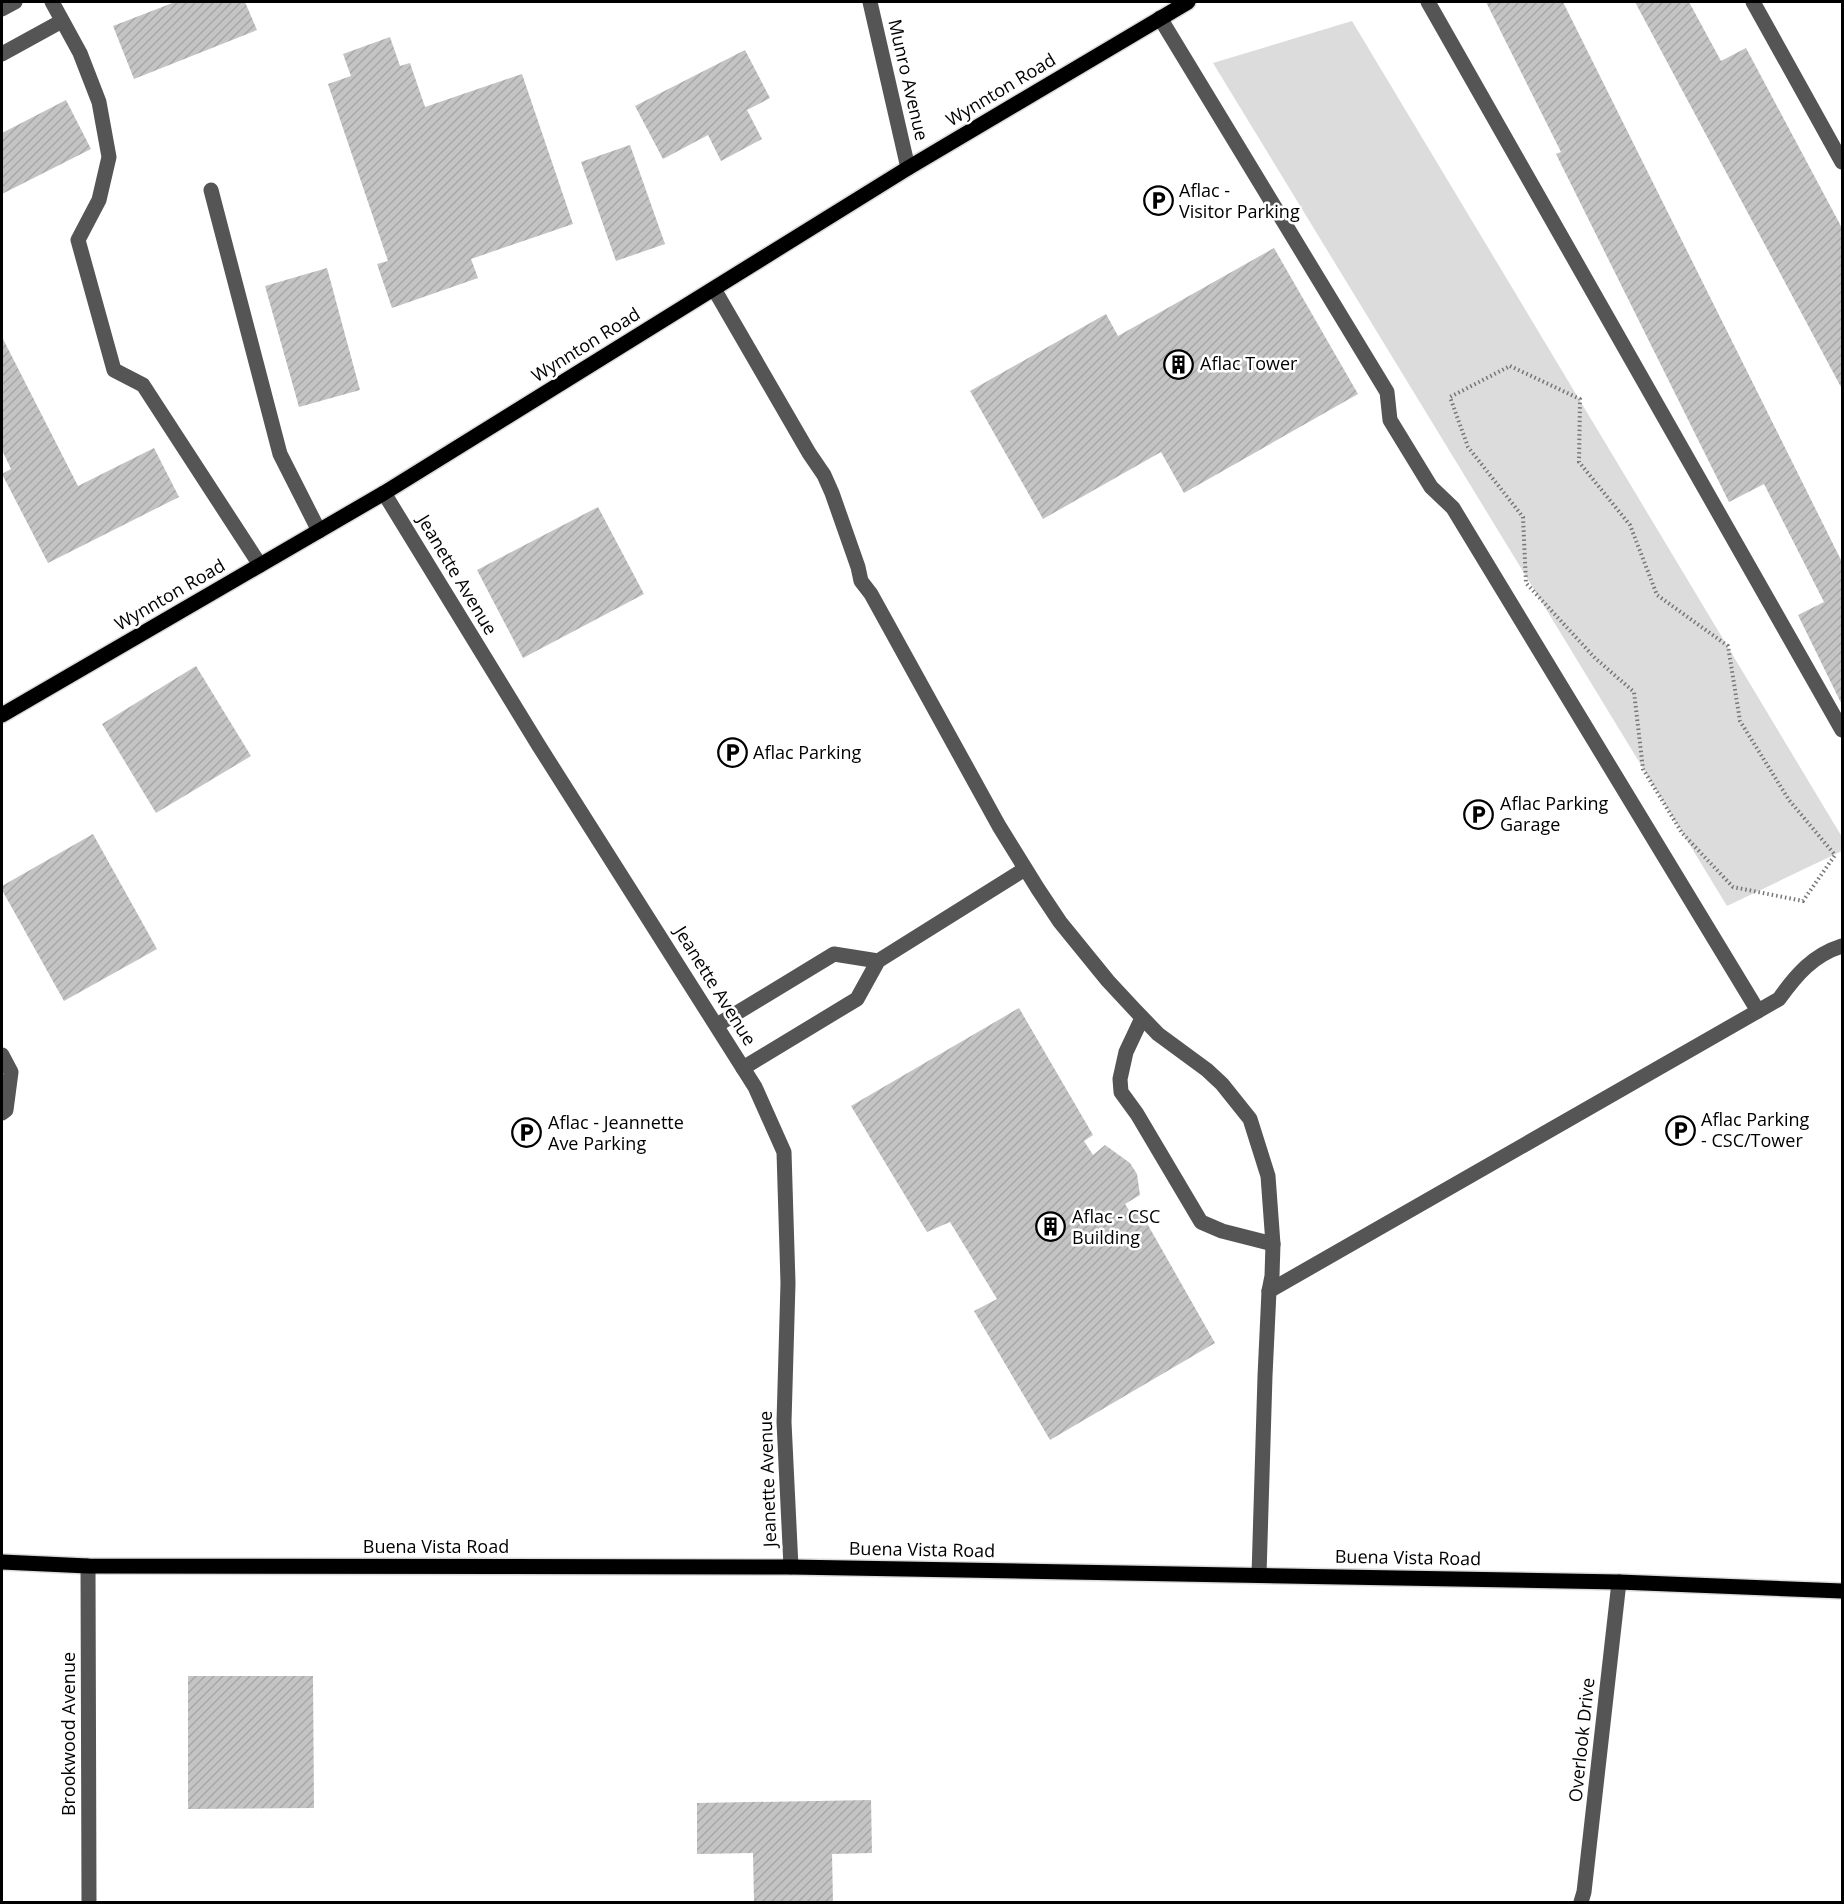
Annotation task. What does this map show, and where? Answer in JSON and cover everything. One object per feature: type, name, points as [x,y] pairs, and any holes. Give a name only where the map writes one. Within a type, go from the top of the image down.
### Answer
[{"type":"main road","name":"Wynnton Road","points":[[2,715],[384,493],[908,168],[1188,2]]},
{"type":"main road","name":"Buena Vista Road","points":[[2,1562],[88,1566],[791,1567],[1620,1582],[1842,1592]]},
{"type":"street","points":[[2,9],[15,2]]},
{"type":"street","points":[[52,2],[80,53],[99,102],[110,157],[99,200],[78,240],[114,370],[143,385],[260,565]]},
{"type":"street","name":"Munro Avenue","points":[[870,2],[908,168]]},
{"type":"street","points":[[1428,2],[1842,730]]},
{"type":"street","points":[[1753,2],[1842,162]]},
{"type":"street","points":[[1160,18],[1387,392],[1390,420],[1431,488],[1453,508],[1758,1011]]},
{"type":"street","points":[[2,54],[62,21]]},
{"type":"street","points":[[211,190],[280,454],[319,531]]},
{"type":"street","points":[[714,289],[824,475],[861,581],[871,594],[999,826],[1042,896],[1108,981],[1142,1018],[1158,1034],[1222,1084],[1250,1119],[1268,1176],[1273,1244],[1269,1291],[1259,1575]]},
{"type":"street","name":"Jeanette Avenue","points":[[384,493],[539,746],[755,1087],[783,1152],[788,1283],[784,1422],[791,1567]]},
{"type":"street","points":[[743,1068],[857,999],[878,961],[1025,869]]},
{"type":"street","points":[[1269,1291],[1779,999],[1801,970],[1815,958],[1842,946]]},
{"type":"street","points":[[717,1025],[834,954],[878,961]]},
{"type":"street","points":[[1142,1018],[1124,1059],[1120,1079],[1121,1092],[1137,1114],[1149,1138],[1201,1222],[1222,1231],[1273,1244]]},
{"type":"street","points":[[2,1054],[12,1072],[6,1110],[2,1113]]},
{"type":"street","name":"Brookwood Avenue","points":[[88,1566],[89,1902]]},
{"type":"street","name":"Overlook Drive","points":[[1581,1902],[1620,1582]]},
{"type":"path","points":[[1510,366],[1580,399],[1579,462],[1630,525],[1657,595],[1728,646],[1740,721],[1789,800],[1835,855],[1803,901],[1734,887],[1682,833],[1643,769],[1634,692],[1595,658],[1526,582],[1523,517],[1468,447],[1450,397],[1510,366]]},
{"type":"shaded area","points":[[1352,21],[1842,837],[1842,851],[1727,906],[1213,63]]},
{"type":"building","points":[[175,2],[245,2],[257,30],[134,79],[113,26]]},
{"type":"building","points":[[1486,2],[1563,2],[1842,562],[1842,705],[1798,615],[1824,602],[1764,484],[1729,502],[1556,154],[1561,152]]},
{"type":"building","points":[[1635,2],[1689,2],[1721,61],[1746,48],[1842,228],[1842,389]]},
{"type":"building","points":[[390,37],[400,66],[410,63],[425,107],[522,74],[573,224],[471,259],[478,278],[392,308],[377,264],[388,261],[328,84],[351,76],[343,54]]},
{"type":"building","points":[[745,50],[770,98],[747,110],[762,139],[721,161],[708,135],[663,159],[635,106]]},
{"type":"building","points":[[66,100],[91,149],[2,194],[2,133]]},
{"type":"building","points":[[630,145],[665,244],[616,261],[581,162]]},
{"type":"building","name":"Aflac Tower","points":[[1274,248],[1358,394],[1184,493],[1161,452],[1043,519],[970,391],[1106,314],[1118,336]]},
{"type":"building","points":[[327,268],[360,390],[299,407],[265,286]]},
{"type":"building","points":[[2,337],[78,486],[154,448],[179,497],[48,563],[2,474],[11,469],[2,450]]},
{"type":"building","points":[[598,507],[644,594],[523,658],[477,570]]},
{"type":"building","points":[[196,666],[251,756],[156,813],[102,724]]},
{"type":"building","points":[[93,834],[157,949],[64,1001],[2,890],[2,886]]},
{"type":"building","name":"Aflac - CSC Building","points":[[1019,1008],[1093,1135],[1084,1141],[1093,1155],[1105,1145],[1130,1163],[1137,1174],[1140,1195],[1125,1204],[1132,1215],[1140,1211],[1215,1343],[1050,1440],[974,1311],[997,1299],[950,1222],[927,1232],[851,1106]]},
{"type":"building","points":[[188,1676],[313,1676],[314,1808],[188,1809]]},
{"type":"building","points":[[871,1800],[872,1853],[832,1854],[833,1902],[754,1902],[753,1853],[697,1854],[697,1803]]},
{"type":"place","name":"Aflac - Visitor Parking","points":[[1158,201]]},
{"type":"place","name":"Aflac Tower","points":[[1179,364]]},
{"type":"place","name":"Aflac Parking","points":[[732,753]]},
{"type":"place","name":"Aflac Parking Garage","points":[[1479,814]]},
{"type":"place","name":"Aflac Parking - CSC/Tower","points":[[1680,1130]]},
{"type":"place","name":"Aflac - Jeannette Ave Parking","points":[[527,1133]]},
{"type":"place","name":"Aflac - CSC Building","points":[[1051,1227]]}]
